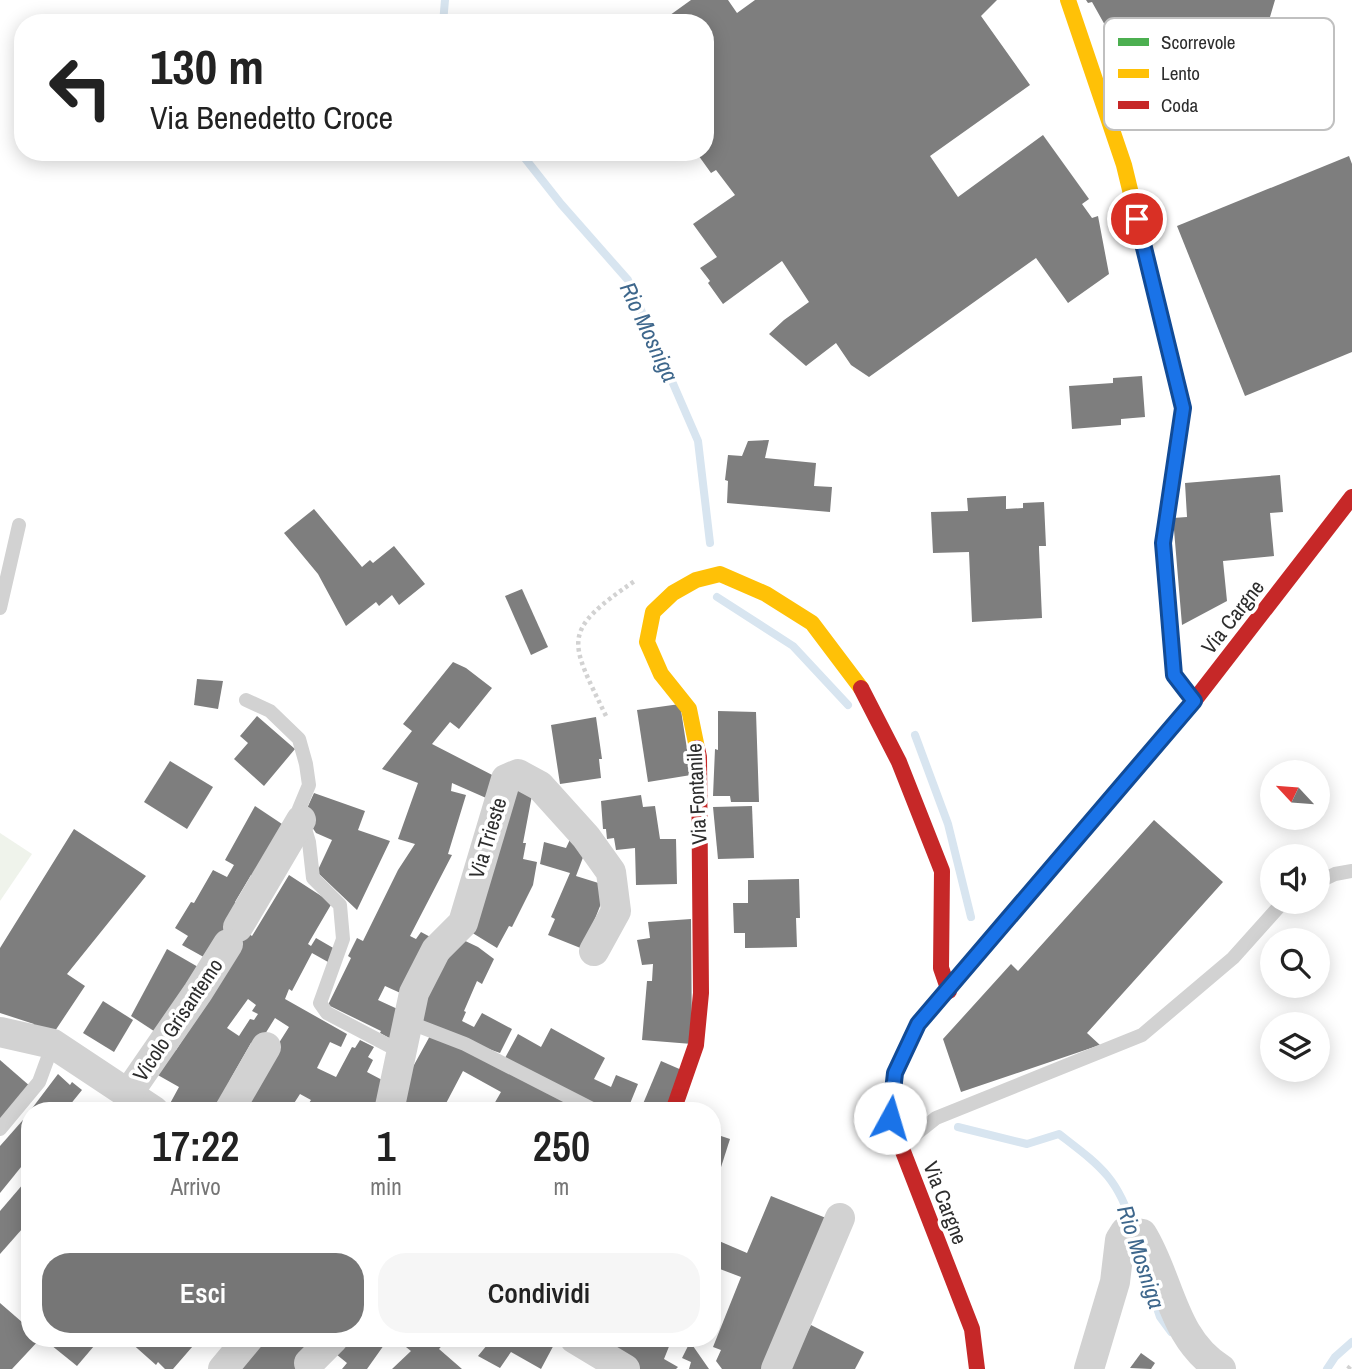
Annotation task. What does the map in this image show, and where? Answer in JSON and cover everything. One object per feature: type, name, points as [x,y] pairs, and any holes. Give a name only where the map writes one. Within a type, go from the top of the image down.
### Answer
[{"type":"street","points":[[1068,0],[1104,106]]},
{"type":"street","points":[[1112,130],[1124,165],[1183,408],[1163,543],[1174,675],[1194,701]]},
{"type":"street","name":"Via Cargne","points":[[977,1369],[972,1329],[890,1118],[895,1073],[918,1024],[949,991],[1194,701],[1352,497]]},
{"type":"street","name":"Via Fontanile","points":[[676,1102],[695,1045],[701,993],[699,757],[690,709],[661,674],[647,642],[653,612],[673,593],[696,580],[720,574],[766,594],[812,623],[864,691],[899,762],[942,871],[941,968],[949,991]]},
{"type":"street","name":"Via Trieste","points":[[391,1102],[414,993],[436,950],[463,923],[506,779],[518,774],[540,786],[586,837],[611,872],[616,911],[594,951]]},
{"type":"street","name":"Vicolo Grisantemo","points":[[127,1095],[198,992],[301,820]]},
{"type":"street","points":[[0,1031],[53,1044],[139,1102]]},
{"type":"street","points":[[234,1102],[266,1047]]},
{"type":"street","points":[[776,1369],[840,1218]]},
{"type":"street","points":[[1089,1369],[1115,1282],[1120,1240],[1134,1233],[1189,1340],[1206,1360],[1221,1369]]},
{"type":"street","points":[[223,1369],[241,1347]]},
{"type":"street","points":[[309,1363],[325,1347]]},
{"type":"street","points":[[594,1347],[611,1354]]},
{"type":"lane","points":[[0,608],[19,525]]},
{"type":"lane","points":[[246,700],[270,711],[299,739],[306,764],[309,785],[299,809],[309,842],[313,878],[340,905],[344,939],[320,1003],[327,1013],[401,1052]]},
{"type":"lane","points":[[1330,876],[1352,871]]},
{"type":"lane","points":[[901,1146],[936,1118],[1142,1035],[1233,958],[1272,914]]},
{"type":"lane","points":[[408,1022],[465,1044],[578,1102]]},
{"type":"lane","points":[[22,1102],[39,1082],[53,1044]]},
{"type":"lane","points":[[0,1129],[21,1104]]},
{"type":"path","points":[[1348,1369],[1352,1364]]},
{"type":"shaded area","points":[[0,833],[32,854],[0,901]]},
{"type":"building","points":[[691,0],[728,0],[737,13],[755,0],[997,0],[981,16],[1030,85],[930,156],[958,197],[1043,135],[1089,199],[1082,204],[1092,218],[1098,216],[1109,274],[1068,303],[1036,258],[869,377],[851,365],[836,343],[806,366],[769,334],[809,302],[782,261],[723,304],[700,268],[717,257],[693,224],[735,195],[716,170],[711,173],[702,161],[714,161],[714,14],[672,14]]},
{"type":"building","points":[[1086,0],[1275,0],[1270,18],[1104,18],[1104,23],[1092,2],[1088,3]]},
{"type":"building","points":[[1349,156],[1352,164],[1352,352],[1245,396],[1177,226]]},
{"type":"building","points":[[1142,376],[1145,417],[1121,419],[1121,425],[1072,429],[1069,386],[1113,383],[1113,378]]},
{"type":"building","points":[[769,440],[765,458],[816,463],[814,486],[832,487],[830,512],[727,503],[728,481],[725,480],[728,455],[742,456],[748,441]]},
{"type":"building","points":[[1280,475],[1283,512],[1270,513],[1274,556],[1223,561],[1227,601],[1182,625],[1173,518],[1187,517],[1185,483]]},
{"type":"building","points":[[1006,496],[1006,509],[1023,508],[1023,503],[1044,502],[1046,546],[1039,546],[1042,618],[972,622],[969,552],[933,553],[931,512],[968,511],[967,498]]},
{"type":"building","points":[[314,509],[362,567],[370,560],[373,563],[394,546],[425,584],[399,605],[392,595],[379,606],[376,602],[346,626],[318,574],[284,533]]},
{"type":"building","points":[[522,589],[548,647],[531,655],[505,596]]},
{"type":"building","points":[[453,662],[466,668],[492,688],[459,729],[450,722],[432,744],[500,779],[493,801],[452,783],[451,791],[466,795],[448,854],[452,855],[410,936],[416,939],[421,932],[434,939],[407,996],[385,986],[378,1000],[404,1012],[393,1040],[380,1033],[381,1031],[328,1005],[351,958],[348,956],[357,938],[363,941],[398,870],[415,844],[398,839],[418,783],[382,769],[412,731],[403,724]]},
{"type":"building","points":[[197,679],[223,681],[218,709],[194,705]]},
{"type":"building","points":[[680,704],[691,775],[648,782],[637,710]]},
{"type":"building","points":[[718,711],[756,712],[759,802],[731,802],[730,796],[713,796],[715,749],[718,750]]},
{"type":"building","points":[[257,716],[295,749],[264,786],[234,759],[248,743],[240,736]]},
{"type":"building","points":[[596,717],[602,759],[599,759],[601,778],[560,784],[551,725]]},
{"type":"building","points":[[170,761],[213,787],[187,829],[144,802]]},
{"type":"building","points":[[513,783],[533,790],[523,843],[526,843],[523,859],[537,862],[533,885],[512,927],[509,926],[497,948],[466,929]]},
{"type":"building","points":[[314,793],[365,811],[358,830],[390,841],[357,910],[317,872],[332,840],[316,833],[304,815]]},
{"type":"building","points":[[641,795],[643,807],[655,806],[660,839],[676,839],[677,884],[636,885],[635,848],[616,850],[614,838],[607,839],[606,829],[603,829],[601,801]]},
{"type":"building","points":[[255,806],[288,828],[259,879],[251,875],[235,902],[240,905],[231,922],[252,936],[289,875],[332,903],[308,944],[311,946],[316,938],[335,949],[328,962],[312,953],[285,999],[347,1034],[341,1047],[330,1042],[317,1068],[336,1077],[352,1047],[355,1048],[360,1040],[374,1047],[368,1057],[373,1060],[367,1072],[386,1082],[383,1102],[310,1102],[311,1100],[300,1094],[295,1102],[242,1102],[289,1027],[275,1018],[257,1047],[251,1043],[230,1080],[225,1102],[171,1102],[179,1087],[156,1074],[171,1047],[176,1050],[201,1011],[209,960],[182,945],[188,936],[175,928],[191,902],[194,903],[213,870],[227,877],[234,865],[225,860]],"holes":[[[248,999],[256,1005],[252,1011],[258,1014],[254,1020],[250,1019],[239,1036],[227,1028]]]},
{"type":"building","points":[[752,806],[754,858],[718,859],[713,807]]},
{"type":"building","points":[[1154,820],[1223,882],[1087,1033],[1100,1045],[961,1092],[943,1039],[1011,964],[1018,971]]},
{"type":"building","points":[[74,829],[146,876],[67,974],[85,986],[51,1037],[32,1028],[34,1024],[0,1013],[0,948]]},
{"type":"building","points":[[573,833],[585,852],[576,876],[608,886],[583,949],[548,935],[555,919],[551,917],[570,873],[540,864],[544,842],[566,848]]},
{"type":"building","points":[[799,879],[800,918],[796,918],[797,947],[745,948],[745,933],[734,933],[733,903],[748,903],[748,880]]},
{"type":"building","points":[[691,919],[692,1044],[642,1040],[647,981],[652,981],[653,964],[642,965],[637,940],[650,938],[648,922]]},
{"type":"building","points":[[459,938],[494,959],[482,984],[477,981],[462,1021],[474,1027],[482,1013],[512,1029],[500,1053],[413,1022],[440,955],[448,959]]},
{"type":"building","points":[[167,949],[205,971],[163,1037],[131,1016]]},
{"type":"building","points":[[103,1001],[133,1020],[114,1052],[83,1033]]},
{"type":"building","points":[[551,1028],[605,1058],[594,1079],[611,1087],[616,1075],[638,1084],[631,1102],[587,1102],[505,1058],[518,1034],[541,1047]]},
{"type":"building","points":[[431,1034],[569,1102],[495,1102],[501,1092],[463,1071],[447,1102],[398,1102],[398,1094]]},
{"type":"building","points":[[0,1060],[31,1087],[0,1124]]},
{"type":"building","points":[[661,1061],[684,1071],[671,1102],[644,1102]]},
{"type":"building","points":[[58,1074],[70,1085],[72,1082],[82,1090],[72,1102],[37,1102]]},
{"type":"building","points":[[21,1122],[21,1167],[0,1193],[0,1146]]},
{"type":"building","points":[[721,1136],[730,1139],[721,1167]]},
{"type":"building","points":[[21,1186],[21,1230],[0,1254],[0,1211]]},
{"type":"building","points":[[771,1196],[831,1220],[767,1369],[722,1369],[716,1361],[721,1350],[713,1347],[721,1347],[721,1327],[741,1277],[721,1269],[721,1242],[747,1253]]},
{"type":"building","points":[[0,1303],[21,1321],[21,1347],[33,1347],[12,1369],[0,1369]]},
{"type":"building","points":[[811,1325],[864,1352],[855,1369],[788,1369]]},
{"type":"building","points":[[53,1347],[93,1347],[77,1366]]},
{"type":"building","points":[[136,1347],[192,1347],[173,1369],[165,1369],[158,1362],[156,1365]]},
{"type":"building","points":[[256,1347],[313,1347],[305,1369],[236,1369]]},
{"type":"building","points":[[334,1347],[383,1347],[367,1369],[342,1369],[347,1363],[331,1350]]},
{"type":"building","points":[[406,1347],[441,1347],[439,1349],[462,1369],[392,1369],[411,1351]]},
{"type":"building","points":[[485,1347],[553,1347],[541,1369],[511,1352],[500,1368],[478,1356]]},
{"type":"building","points":[[612,1347],[669,1347],[664,1359],[678,1367],[638,1369],[610,1353]]},
{"type":"building","points":[[688,1347],[694,1347],[709,1369],[689,1369],[691,1362],[682,1358]]},
{"type":"building","points":[[1141,1353],[1155,1363],[1151,1369],[1130,1368]]},
{"type":"waterway","name":"Rio Mosniga","points":[[444,14],[445,0]]},
{"type":"waterway","name":"Rio Mosniga","points":[[527,161],[628,280],[698,441],[710,543]]},
{"type":"waterway","name":"Rio Mosniga","points":[[717,597],[793,646],[848,705]]},
{"type":"waterway","name":"Rio Mosniga","points":[[915,735],[948,824],[971,917]]},
{"type":"waterway","name":"Rio Mosniga","points":[[958,1127],[1027,1144],[1059,1134],[1096,1164],[1114,1184],[1133,1228]]},
{"type":"waterway","name":"Rio Mosniga","points":[[1144,1270],[1160,1317],[1171,1332]]},
{"type":"waterway","points":[[1327,1369],[1335,1357],[1352,1342]]},
{"type":"traffic: fast","points":[[1167,517],[1163,543],[1174,675],[1194,701]]},
{"type":"traffic: fast","points":[[892,1098],[895,1073],[918,1024],[1065,852]]},
{"type":"traffic: slow","points":[[1068,0],[1104,106]]},
{"type":"traffic: slow","points":[[1112,130],[1124,165],[1183,408],[1167,517]]},
{"type":"traffic: slow","points":[[697,748],[689,709],[661,674],[647,642],[653,612],[673,593],[696,580],[720,574],[766,594],[812,623],[861,688]]},
{"type":"traffic: jam","points":[[1065,852],[1194,701],[1352,497]]},
{"type":"traffic: jam","points":[[861,688],[899,762],[942,871],[941,968],[949,991]]},
{"type":"traffic: jam","points":[[676,1102],[696,1045],[701,993],[697,748]]},
{"type":"traffic: jam","points":[[892,1098],[890,1118],[972,1329],[977,1369]]},
{"type":"route","points":[[890,1118],[895,1073],[918,1024],[949,991],[1194,701],[1174,675],[1163,543],[1183,408],[1137,219]]}]
